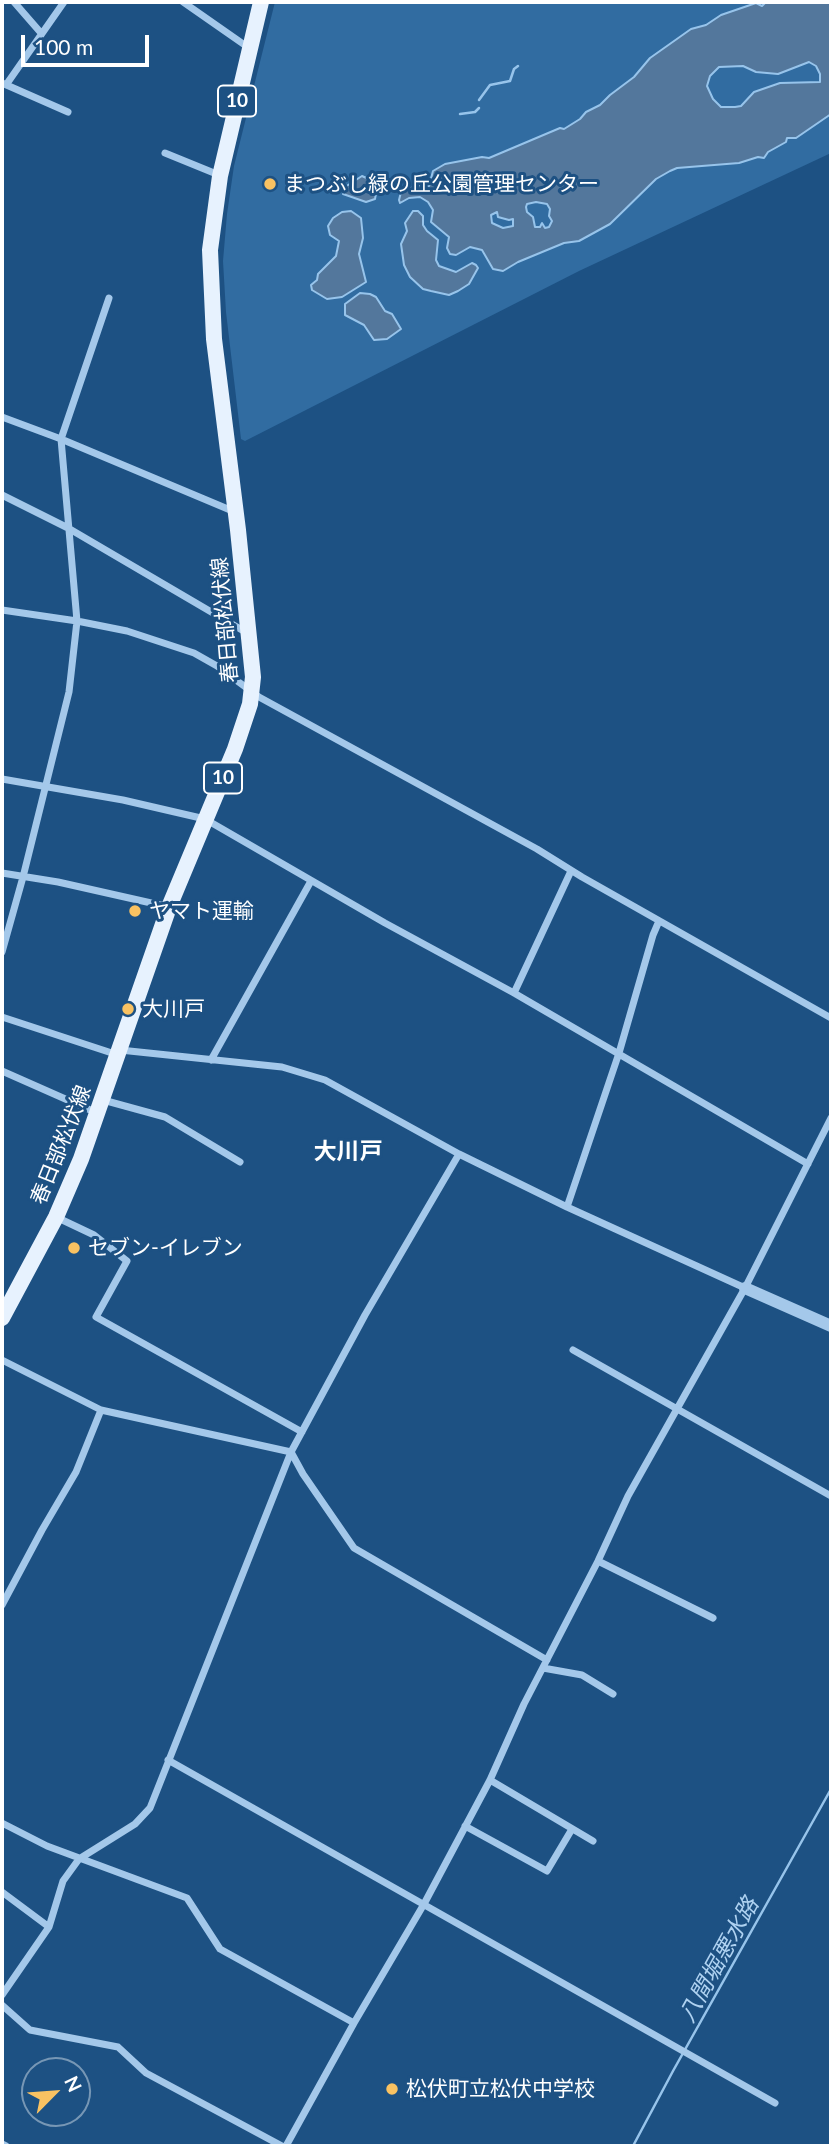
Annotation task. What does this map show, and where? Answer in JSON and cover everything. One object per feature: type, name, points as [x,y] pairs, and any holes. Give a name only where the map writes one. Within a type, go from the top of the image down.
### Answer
[{"type":"main road","name":"春日部松伏線","points":[[2,1318],[56,1217],[101,1107],[169,907],[235,749],[253,691],[249,632],[210,301],[211,233],[220,176],[261,2]]},
{"type":"street","points":[[14,2],[41,33]]},
{"type":"street","points":[[64,2],[4,83],[68,112]]},
{"type":"street","points":[[183,2],[249,48]]},
{"type":"street","points":[[165,153],[220,176]]},
{"type":"street","points":[[2,952],[69,692],[77,621],[61,439],[108,298]]},
{"type":"street","points":[[2,417],[235,512]]},
{"type":"street","points":[[2,495],[68,528],[249,632]]},
{"type":"street","points":[[2,610],[127,631],[194,653],[259,697],[537,849],[571,871],[831,1018]]},
{"type":"street","points":[[2,779],[123,800],[205,820],[514,993],[807,1164]]},
{"type":"street","points":[[514,993],[571,871]]},
{"type":"street","points":[[2,873],[58,882],[169,907]]},
{"type":"street","points":[[211,1060],[311,881]]},
{"type":"street","points":[[567,1207],[619,1053],[659,921]]},
{"type":"street","points":[[2,1017],[119,1052],[282,1067],[325,1080],[459,1154],[567,1207],[831,1326]]},
{"type":"street","points":[[2,1071],[101,1107],[165,1117],[240,1162]]},
{"type":"street","points":[[2,2005],[30,2029],[118,2047],[146,2073],[284,2146],[424,1904],[489,1780],[628,1496],[745,1288],[831,1118]]},
{"type":"street","points":[[2,1995],[49,1927],[63,1881],[79,1859],[135,1824],[150,1808],[291,1452],[365,1315],[459,1154]]},
{"type":"street","points":[[56,1217],[94,1235],[127,1261],[96,1317],[302,1432]]},
{"type":"street","points":[[573,1350],[831,1496]]},
{"type":"street","points":[[2,1360],[101,1409],[291,1452],[354,1548],[545,1664],[582,1675],[614,1693]]},
{"type":"street","points":[[2,1605],[76,1472],[101,1409]]},
{"type":"street","points":[[598,1561],[713,1618]]},
{"type":"street","points":[[167,1760],[775,2103]]},
{"type":"street","points":[[489,1780],[593,1841]]},
{"type":"street","points":[[2,1823],[79,1859],[187,1898],[220,1949],[354,2023]]},
{"type":"street","points":[[465,1826],[547,1871],[572,1829]]},
{"type":"street","points":[[2,1892],[49,1927]]},
{"type":"street","points":[[2,2144],[6,2146]]},
{"type":"shaded area","points":[[275,2],[831,2],[831,153],[579,271],[245,441],[241,439],[226,312],[223,261],[234,166]]},
{"type":"shaded area","points":[[766,2],[831,2],[831,114],[796,138],[787,138],[786,142],[768,152],[764,158],[670,171],[656,179],[610,224],[579,241],[564,243],[503,271],[493,269],[482,250],[470,247],[456,255],[450,254],[447,248],[449,237],[431,222],[433,210],[428,202],[420,197],[409,198],[400,203],[401,192],[421,184],[429,186],[433,171],[445,164],[489,158],[560,128],[564,129],[600,105],[634,77],[650,58],[691,29],[756,3],[762,6]],"holes":[[[809,62],[816,66],[820,82],[780,83],[754,92],[741,106],[721,107],[713,99],[707,86],[710,76],[719,67],[743,66],[756,72],[778,74]],[[527,204],[547,204],[552,221],[549,227],[545,228],[542,223],[540,227],[535,227],[533,217],[527,212]],[[497,212],[498,217],[513,219],[513,226],[503,228],[492,223],[491,215]]]},
{"type":"shaded area","points":[[362,176],[375,182],[375,199],[366,202],[343,194],[345,187]]},
{"type":"shaded area","points":[[351,211],[361,218],[363,238],[359,254],[366,282],[342,297],[327,299],[312,290],[311,285],[336,256],[339,241],[330,235],[328,226],[333,218],[342,212]]},
{"type":"shaded area","points":[[413,211],[418,211],[423,216],[423,225],[438,240],[436,260],[439,266],[456,272],[472,263],[476,265],[478,268],[469,284],[449,295],[423,289],[410,277],[404,265],[401,244],[407,231],[405,223]]},
{"type":"shaded area","points":[[360,293],[376,297],[385,311],[392,314],[401,329],[387,339],[374,340],[364,325],[345,315],[345,304]]},
{"type":"waterway","points":[[479,100],[490,85],[510,81],[514,69],[518,66]]},
{"type":"waterway","points":[[460,114],[475,112],[479,108]]},
{"type":"waterway","name":"八間堀悪水路","points":[[633,2146],[831,1789]]},
{"type":"place","name":"まつぶし緑の丘公園管理センター","points":[[270,184]]},
{"type":"place","name":"ヤマト運輸","points":[[135,911]]},
{"type":"place","name":"大川戸","points":[[128,1009]]},
{"type":"place","name":"セブン-イレブン","points":[[74,1248]]},
{"type":"place","name":"松伏町立松伏中学校","points":[[392,2089]]},
{"type":"district","name":"大川戸","points":[[348,1152]]}]
